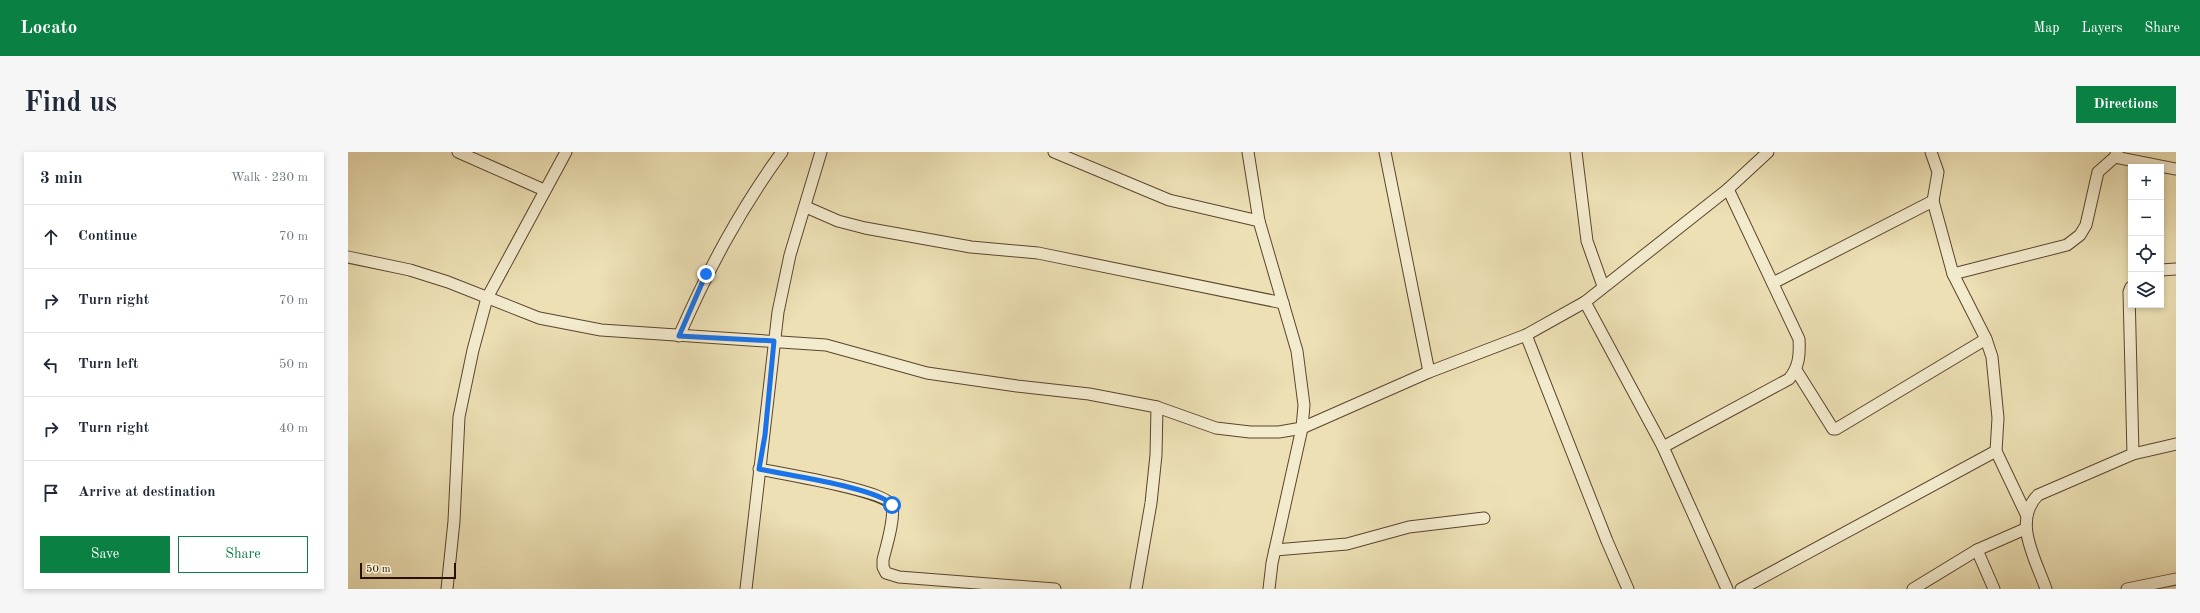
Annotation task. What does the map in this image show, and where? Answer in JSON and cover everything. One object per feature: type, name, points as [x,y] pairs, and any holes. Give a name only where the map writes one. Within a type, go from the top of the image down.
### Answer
[{"type":"street","points":[[458,152],[544,190]]},
{"type":"street","points":[[447,589],[454,521],[459,417],[467,372],[487,298],[544,190],[566,152]]},
{"type":"street","points":[[679,336],[720,249],[743,208],[782,152]]},
{"type":"street","points":[[746,589],[759,469],[765,435],[774,341],[790,255],[806,207],[821,152]]},
{"type":"street","points":[[1054,152],[1169,200],[1259,221]]},
{"type":"street","points":[[1248,152],[1259,221],[1297,351],[1304,405],[1302,428],[1269,578],[1269,589]]},
{"type":"street","points":[[1385,152],[1429,372]]},
{"type":"street","points":[[1576,152],[1587,241],[1603,286]]},
{"type":"street","points":[[348,257],[410,270],[448,282],[539,318],[593,328],[679,336],[826,345],[927,373],[1017,386],[1089,394],[1157,407],[1216,428],[1250,432],[1279,432],[1302,428],[1429,372],[1526,335],[1585,302],[1603,286],[1728,189],[1768,152]]},
{"type":"street","points":[[1931,152],[1938,172],[1932,201],[1953,274],[1986,339],[1992,357],[1996,382],[1998,418],[1996,451],[2026,514]]},
{"type":"street","points":[[1953,274],[2067,245],[2080,234],[2086,225],[2098,172],[2116,154],[2176,169]]},
{"type":"street","points":[[1663,447],[1789,379],[1796,370],[1800,353],[1799,339],[1728,189]]},
{"type":"street","points":[[1773,283],[1932,201]]},
{"type":"street","points":[[806,207],[838,221],[865,228],[971,247],[1038,254],[1283,303]]},
{"type":"street","points":[[2164,270],[2176,269]]},
{"type":"street","points":[[1585,302],[1663,447],[1727,589]]},
{"type":"street","points":[[2129,308],[2133,454]]},
{"type":"street","points":[[1526,335],[1607,541],[1628,589]]},
{"type":"street","points":[[1796,370],[1833,429],[1836,429],[1986,339]]},
{"type":"street","points":[[1136,589],[1151,503],[1156,456],[1157,407]]},
{"type":"street","points":[[2046,589],[2025,529],[2026,514],[2031,502],[2038,496],[2133,454],[2176,444]]},
{"type":"street","points":[[1740,589],[1996,451]]},
{"type":"street","points":[[759,469],[860,490],[889,501],[892,505],[892,516],[883,560],[883,567],[886,573],[899,577],[1055,589]]},
{"type":"street","points":[[1275,550],[1347,544],[1409,527],[1484,518]]},
{"type":"street","points":[[1913,589],[1977,550],[2025,529]]},
{"type":"street","points":[[1977,550],[1994,589]]},
{"type":"street","points":[[2126,589],[2176,579]]},
{"type":"route","points":[[706,274],[679,336],[774,341],[765,435],[759,469],[860,490],[879,496],[889,501],[892,505]]}]
